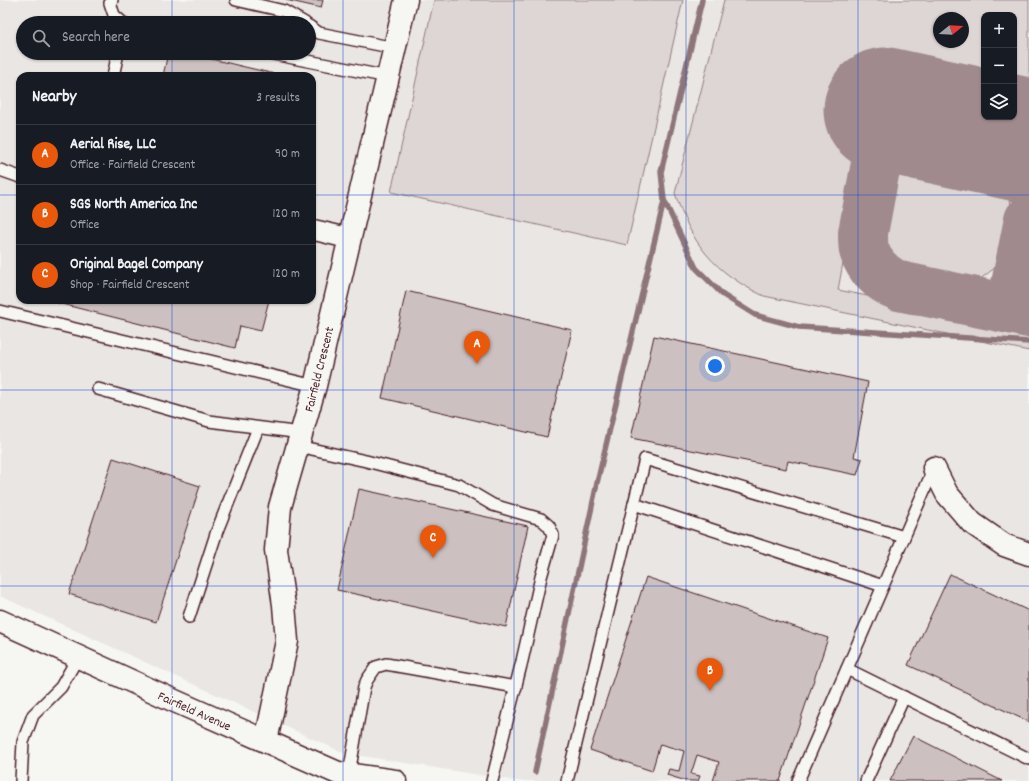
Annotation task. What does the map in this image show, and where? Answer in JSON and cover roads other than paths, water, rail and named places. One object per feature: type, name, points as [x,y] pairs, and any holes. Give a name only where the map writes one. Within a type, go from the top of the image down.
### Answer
[{"type":"street","name":"Fairfield Crescent","points":[[266,741],[287,641],[284,605],[276,550],[280,507],[315,386],[406,0]]},
{"type":"street","points":[[934,468],[947,494],[972,523],[1004,545],[1029,554]]},
{"type":"street","name":"Fairfield Avenue","points":[[0,621],[177,702],[338,772],[395,781]]},
{"type":"lane","points":[[112,0],[110,3],[116,16]]},
{"type":"lane","points":[[236,0],[284,11],[293,16]]},
{"type":"lane","points":[[316,31],[319,33],[395,48]]},
{"type":"lane","points":[[114,72],[116,60]]},
{"type":"lane","points":[[305,60],[388,76]]},
{"type":"lane","points":[[0,170],[16,176]]},
{"type":"lane","points":[[316,226],[350,238]]},
{"type":"lane","points":[[316,234],[350,238]]},
{"type":"lane","points":[[0,311],[315,386]]},
{"type":"lane","points":[[98,389],[209,421],[258,428],[366,461],[459,485],[493,505],[541,519],[549,526],[553,535],[541,576],[516,687],[492,781]]},
{"type":"lane","points":[[189,617],[217,531],[258,428]]},
{"type":"lane","points":[[567,781],[645,459],[904,537]]},
{"type":"lane","points":[[798,781],[934,468]]},
{"type":"lane","points":[[634,504],[882,586]]},
{"type":"lane","points":[[21,781],[23,742],[33,715],[61,687],[78,657]]},
{"type":"lane","points":[[349,774],[364,686],[376,667],[386,664],[516,687]]},
{"type":"lane","points":[[847,669],[1029,759]]},
{"type":"lane","points":[[866,781],[904,697]]},
{"type":"waterway","points":[[702,0],[661,172],[664,200],[696,268],[723,295],[755,315],[799,327],[1029,342]]},
{"type":"waterway","points":[[535,772],[597,483],[664,201]]},
{"type":"place","name":"Aerial Rise, LLC","points":[[477,364]]},
{"type":"place","name":"Original Bagel Company","points":[[433,558]]},
{"type":"place","name":"SGS North America Inc","points":[[710,691]]}]
